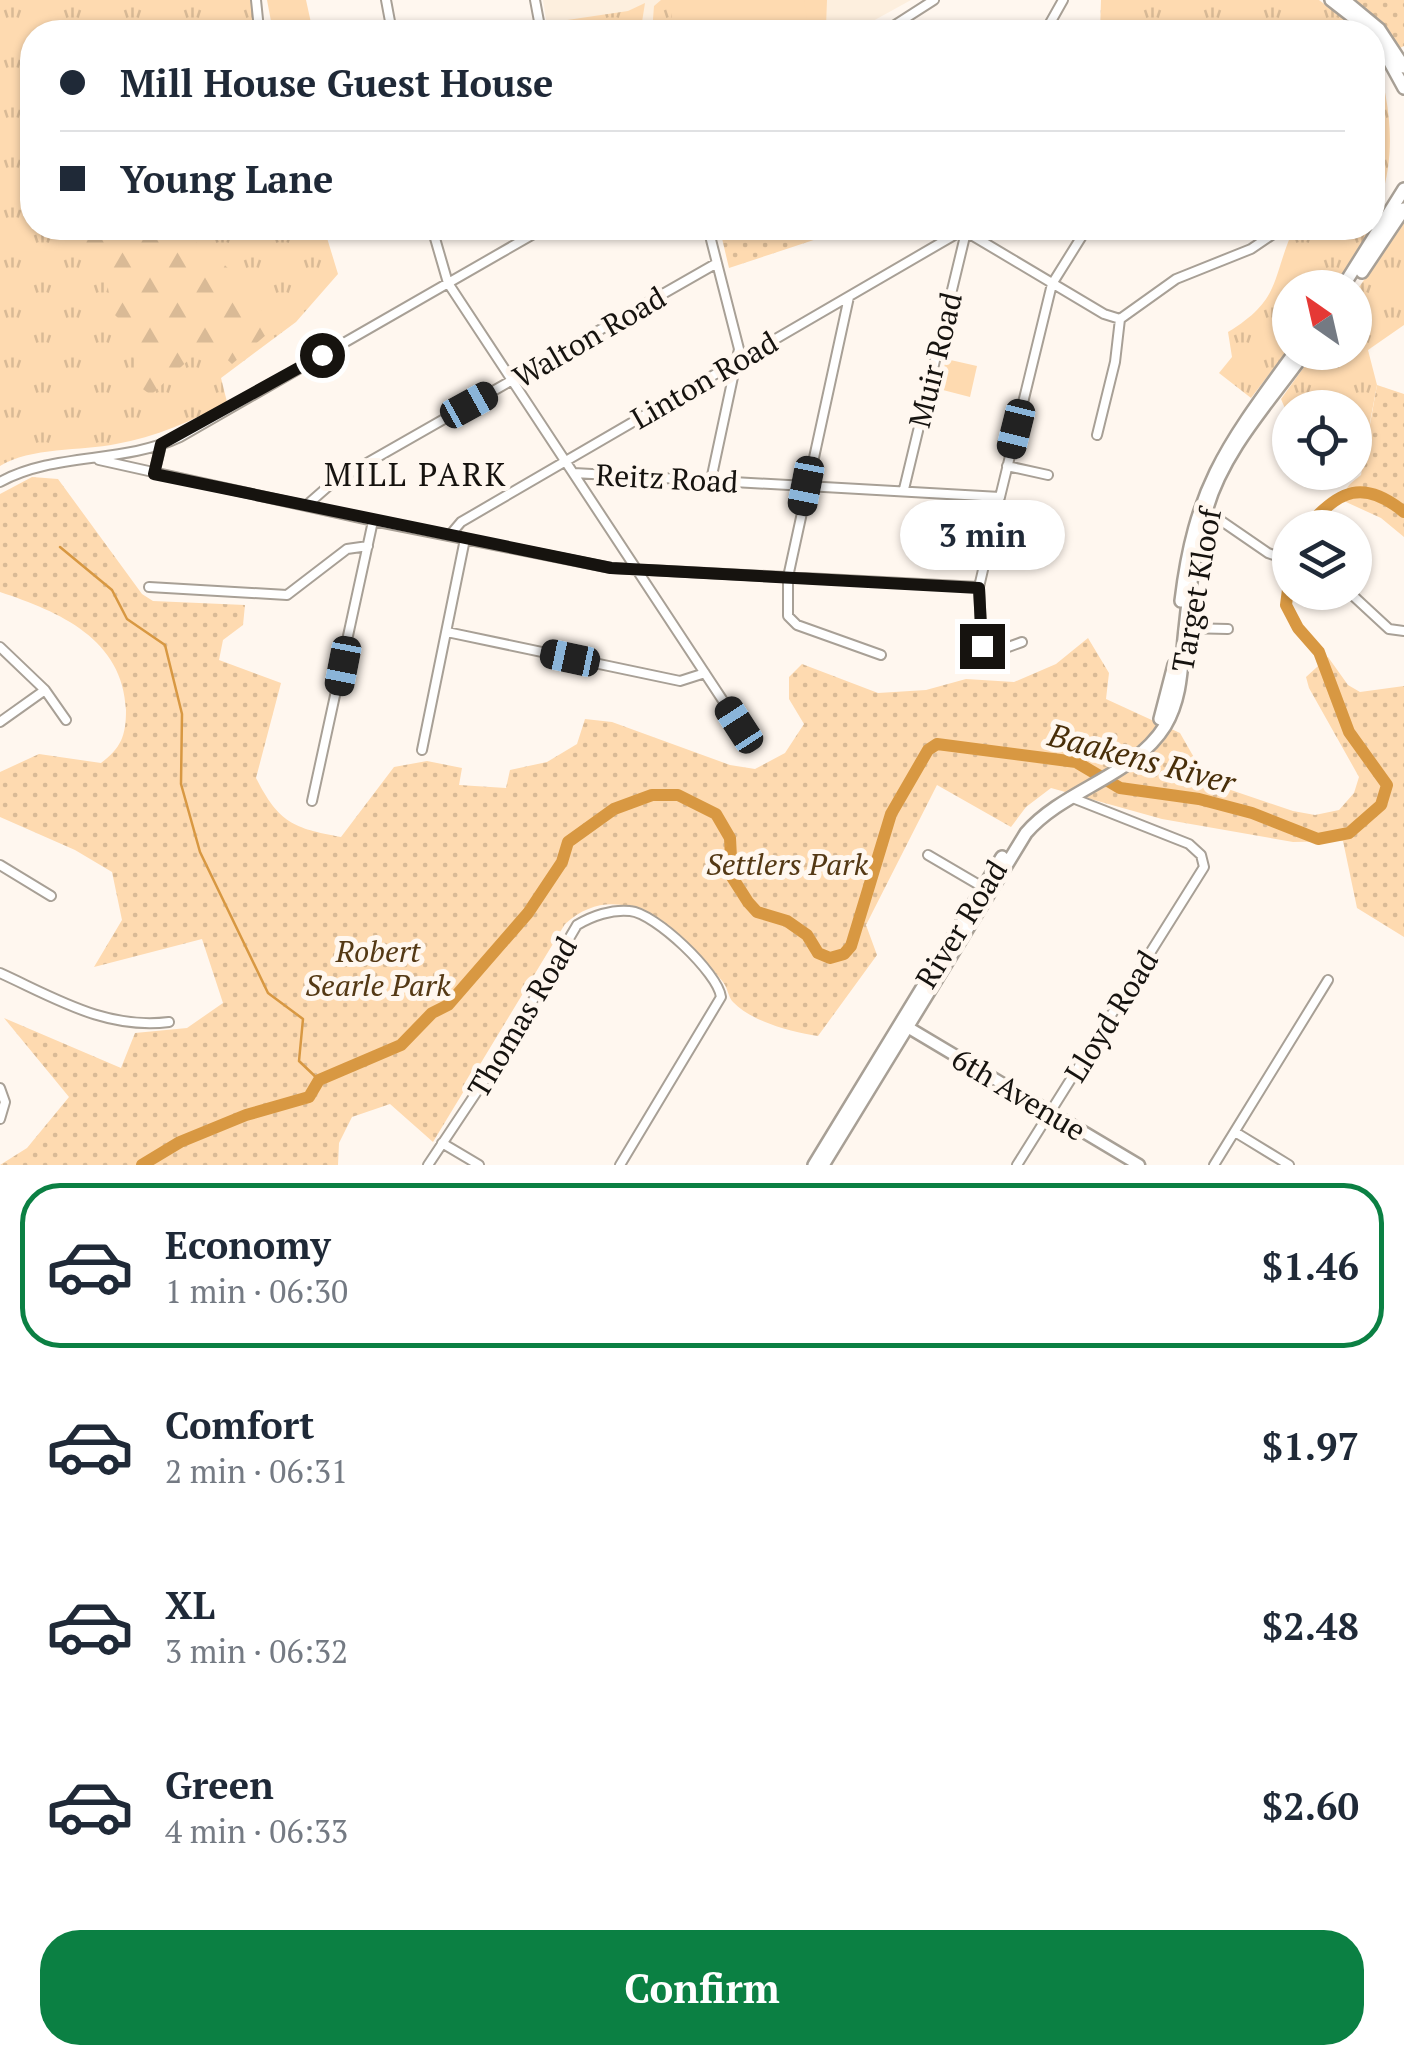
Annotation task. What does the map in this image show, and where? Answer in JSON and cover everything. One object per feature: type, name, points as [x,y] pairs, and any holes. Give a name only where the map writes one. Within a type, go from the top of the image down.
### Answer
[{"type":"main road","points":[[1331,0],[1356,20]]},
{"type":"main road","points":[[1344,0],[1369,20]]},
{"type":"main road","points":[[1385,37],[1404,67]]},
{"type":"main road","points":[[1385,55],[1404,88]]},
{"type":"main road","points":[[1385,219],[1404,189]]},
{"type":"main road","points":[[1385,237],[1404,209]]},
{"type":"main road","points":[[1353,270],[1372,240]]},
{"type":"main road","points":[[1363,270],[1383,240]]},
{"type":"main road","name":"Target Kloof","points":[[1256,414],[1284,370]]},
{"type":"main road","name":"Target Kloof","points":[[1158,730],[1173,674],[1185,569],[1221,456],[1291,370]]},
{"type":"main road","name":"Target Kloof","points":[[1158,730],[1178,693],[1203,508]]},
{"type":"main road","name":"River Road","points":[[814,1165],[834,1139],[1032,816],[1070,794],[1158,730]]},
{"type":"main road","name":"River Road","points":[[823,1165],[834,1139]]},
{"type":"street","points":[[903,20],[934,0]]},
{"type":"street","points":[[435,240],[448,283],[739,725]]},
{"type":"street","points":[[0,482],[41,466],[99,460],[161,444],[523,240]]},
{"type":"street","points":[[711,240],[738,360],[711,480]]},
{"type":"street","name":"Linton Road","points":[[450,535],[461,522],[565,460],[945,240]]},
{"type":"street","name":"Muir Road","points":[[904,489],[960,240]]},
{"type":"street","points":[[979,240],[1052,284],[1120,318]]},
{"type":"street","points":[[1022,642],[992,653],[982,649],[979,588],[1052,284],[1079,240]]},
{"type":"street","points":[[1097,435],[1115,362],[1120,318],[1176,279],[1264,240]]},
{"type":"street","name":"Walton Road","points":[[308,504],[332,483],[718,263]]},
{"type":"street","points":[[849,297],[788,578],[788,616],[793,623],[881,655]]},
{"type":"street","points":[[154,474],[161,444]]},
{"type":"street","points":[[99,460],[372,521],[611,568],[979,588]]},
{"type":"street","points":[[1008,466],[1048,475]]},
{"type":"street","name":"Reitz Road","points":[[574,473],[1000,496]]},
{"type":"street","points":[[1203,508],[1272,551]]},
{"type":"street","points":[[312,801],[372,521]]},
{"type":"street","points":[[422,750],[465,539]]},
{"type":"street","points":[[149,587],[287,596],[347,550],[368,546]]},
{"type":"street","points":[[1368,610],[1388,629],[1404,630]]},
{"type":"street","points":[[1185,628],[1228,628]]},
{"type":"street","points":[[447,632],[680,681],[705,673]]},
{"type":"street","points":[[0,647],[45,690],[66,720]]},
{"type":"street","points":[[0,722],[45,690]]},
{"type":"street","name":"Lloyd Road","points":[[1017,1165],[1204,867],[1201,855],[1189,844],[1070,794]]},
{"type":"street","points":[[928,855],[986,889]]},
{"type":"street","points":[[0,866],[34,882],[51,896]]},
{"type":"street","name":"Thomas Road","points":[[428,1165],[580,923],[628,910],[644,916],[709,972],[720,987],[721,1000],[620,1165]]},
{"type":"street","points":[[0,973],[110,1021],[168,1022]]},
{"type":"street","points":[[1214,1165],[1328,980]]},
{"type":"street","name":"6th Avenue","points":[[904,1025],[1139,1165]]},
{"type":"street","points":[[0,1088],[5,1102],[0,1120]]},
{"type":"street","points":[[1234,1132],[1289,1165]]},
{"type":"street","points":[[442,1144],[479,1165]]},
{"type":"shaded area","points":[[543,0],[911,0],[875,20],[546,20]]},
{"type":"green space","points":[[0,0],[251,0],[255,20],[20,20],[20,240],[328,240],[338,274],[296,322],[221,378],[227,402],[145,437],[26,456],[0,466]]},
{"type":"green space","points":[[267,0],[306,0],[310,20],[271,20]]},
{"type":"green space","points":[[661,0],[827,0],[826,20],[653,20],[654,6]]},
{"type":"green space","points":[[669,0],[804,0],[807,20],[672,20]]},
{"type":"green space","points":[[1101,0],[1319,0],[1345,20],[1100,20]]},
{"type":"green space","points":[[1356,0],[1404,0],[1404,46],[1400,48],[1385,32],[1385,20],[1374,20]]},
{"type":"green space","points":[[645,3],[642,20],[567,20],[628,11]]},
{"type":"green space","points":[[1385,94],[1390,143],[1385,181]]},
{"type":"green space","points":[[1404,222],[1404,325],[1372,347],[1372,270]]},
{"type":"green space","points":[[85,240],[191,240],[240,281],[273,329],[232,364],[218,351],[196,353],[151,395],[140,387],[127,327],[112,312],[108,288],[93,266]]},
{"type":"green space","points":[[722,240],[814,240],[729,268]]},
{"type":"green space","points":[[1290,240],[1364,240],[1346,270],[1279,270]]},
{"type":"green space","points":[[1272,289],[1272,370],[1251,398],[1219,373],[1232,357],[1228,332],[1267,298]]},
{"type":"green space","points":[[946,359],[977,366],[970,397],[939,389]]},
{"type":"green space","points":[[1372,366],[1377,385],[1372,412],[1372,390],[1287,390],[1302,370],[1372,370]]},
{"type":"green space","points":[[1377,385],[1404,394],[1404,537],[1372,510],[1346,502],[1346,490],[1372,490],[1372,413]]},
{"type":"green space","name":"Robert Searle Park","points":[[32,477],[58,479],[142,594],[153,601],[245,605],[243,625],[223,640],[219,660],[281,683],[256,778],[280,814],[299,826],[341,837],[394,767],[427,761],[462,768],[459,785],[506,788],[510,770],[547,762],[577,744],[585,719],[612,722],[730,765],[755,769],[785,753],[804,724],[789,699],[789,677],[802,664],[878,693],[926,690],[966,679],[1014,682],[1056,664],[1088,638],[1109,673],[1106,699],[1180,733],[1204,775],[1225,788],[1315,815],[1339,810],[1354,793],[1359,777],[1306,677],[1328,657],[1348,685],[1360,692],[1404,686],[1404,937],[1357,908],[1343,841],[1293,842],[1162,819],[1051,788],[1026,807],[1011,827],[937,785],[866,925],[877,955],[818,1036],[785,1029],[741,1009],[708,964],[672,929],[631,907],[609,904],[587,909],[565,924],[433,1142],[390,1104],[352,1117],[339,1143],[338,1165],[0,1165],[27,1148],[69,1097],[4,1018],[121,1068],[135,1033],[187,1028],[223,1003],[202,939],[94,967],[122,920],[112,872],[75,850],[0,817],[0,772],[39,754],[101,763],[118,746],[126,719],[122,685],[101,647],[65,619],[0,592],[0,494]]},
{"type":"waterway","name":"Baakens River","points":[[1323,510],[1341,497],[1364,492],[1404,512]]},
{"type":"waterway","points":[[60,547],[112,590],[127,619],[165,645],[182,714],[181,784],[200,852],[268,993],[303,1019],[299,1061],[319,1080]]},
{"type":"waterway","name":"Baakens River","points":[[142,1165],[180,1142],[246,1115],[309,1097],[319,1080],[401,1045],[432,1013],[448,1005],[528,913],[562,862],[568,842],[614,809],[652,795],[678,795],[716,814],[730,838],[732,877],[748,902],[757,912],[787,921],[807,935],[818,953],[830,958],[844,954],[851,946],[891,814],[928,750],[937,744],[1076,762],[1120,788],[1199,799],[1252,813],[1318,839],[1349,833],[1381,805],[1387,785],[1349,732],[1319,652],[1289,610]]},
{"type":"district","name":"MILL PARK","points":[[416,474]]},
{"type":"route","points":[[322,355],[161,444],[153,464],[154,474],[611,568],[979,588],[982,646]]},
{"type":"park label","name":"Settlers Park","points":[[787,864]]}]
